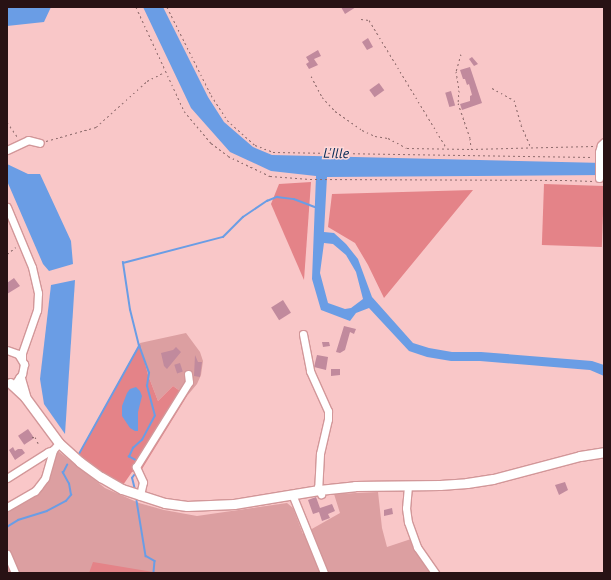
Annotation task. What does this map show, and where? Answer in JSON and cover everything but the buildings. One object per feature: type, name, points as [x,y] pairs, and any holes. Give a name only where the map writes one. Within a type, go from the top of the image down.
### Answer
[{"type":"main road","points":[[20,378],[26,397],[56,446],[101,477],[122,489],[165,503],[209,509],[292,494],[408,486],[454,487],[553,466],[604,452]]},
{"type":"main road","points":[[9,383],[26,397]]},
{"type":"street","points":[[7,150],[28,140],[40,143]]},
{"type":"street","points":[[599,180],[602,144]]},
{"type":"street","points":[[7,207],[36,280],[37,310],[22,352],[24,369],[20,378],[9,383]]},
{"type":"street","points":[[303,334],[310,371],[328,411],[328,419],[320,454],[320,492]]},
{"type":"street","points":[[10,350],[20,347],[28,338]]},
{"type":"street","points":[[10,350],[22,359]]},
{"type":"street","points":[[140,496],[143,482],[136,467],[189,382],[188,374]]},
{"type":"street","points":[[7,478],[56,446]]},
{"type":"street","points":[[7,507],[35,491],[45,478],[56,446]]},
{"type":"street","points":[[408,486],[406,508],[408,522],[417,547],[434,573]]},
{"type":"street","points":[[292,494],[324,573]]},
{"type":"street","points":[[7,554],[15,573]]},
{"type":"path","points":[[136,7],[184,111],[211,142],[228,156],[270,176],[310,179],[599,180]]},
{"type":"path","points":[[167,7],[211,95],[227,120],[255,145],[273,152],[601,158]]},
{"type":"path","points":[[361,19],[369,20],[447,148]]},
{"type":"path","points":[[461,54],[456,71],[459,90],[458,103],[470,138],[471,149]]},
{"type":"path","points":[[40,143],[96,126],[147,81],[166,72]]},
{"type":"path","points":[[311,76],[328,105],[362,130],[375,136],[388,138],[407,148],[471,149],[602,144]]},
{"type":"path","points":[[492,88],[514,100],[521,125],[531,147]]},
{"type":"path","points":[[7,122],[21,143]]},
{"type":"path","points":[[7,254],[13,250],[18,243]]},
{"type":"path","points":[[32,437],[35,437],[38,443]]},
{"type":"shaded area","points":[[311,182],[304,280],[271,204],[279,184]]},
{"type":"shaded area","points":[[544,184],[604,186],[602,247],[542,245]]},
{"type":"shaded area","points":[[473,190],[384,298],[368,265],[355,243],[328,227],[332,194]]},
{"type":"shaded area","points":[[186,333],[200,352],[203,361],[201,375],[197,384],[187,396],[173,386],[158,401],[148,375],[140,343]]},
{"type":"shaded area","points":[[140,343],[148,375],[158,401],[173,386],[187,396],[142,469],[132,472],[123,485],[94,469],[78,455]]},
{"type":"shaded area","points":[[58,451],[105,488],[139,503],[164,510],[197,516],[287,503],[293,508],[303,534],[340,513],[334,494],[378,492],[382,528],[387,547],[411,539],[433,573],[7,573],[7,509],[30,497],[49,475]]},
{"type":"shaded area","points":[[93,562],[159,573],[89,573]]},
{"type":"water","points":[[7,7],[51,7],[44,22],[7,26]]},
{"type":"water","points":[[143,7],[163,7],[208,97],[224,122],[253,147],[272,155],[604,163],[604,175],[327,177],[324,232],[334,233],[346,244],[358,259],[372,297],[413,343],[429,348],[452,352],[481,352],[592,361],[604,365],[604,376],[590,370],[480,361],[451,361],[427,357],[409,351],[369,308],[356,313],[350,321],[321,310],[312,279],[316,176],[271,171],[230,152],[191,108]],"holes":[[[324,243],[333,244],[346,255],[356,272],[363,299],[351,308],[345,309],[328,303],[320,273]]]},
{"type":"water","points":[[7,164],[28,174],[40,174],[71,241],[73,264],[49,271],[43,264],[7,181]]},
{"type":"water","points":[[75,280],[65,434],[44,404],[40,379],[51,285]]},
{"type":"water","points":[[136,387],[142,396],[138,412],[138,431],[130,428],[122,416],[122,406],[127,393],[130,389]]},
{"type":"waterway","points":[[79,454],[139,346],[130,310],[123,263],[223,237],[243,217],[267,201],[277,197],[294,199],[315,207]]},
{"type":"waterway","points":[[137,461],[129,457],[133,448],[142,440],[155,416],[147,386],[149,373],[139,346]]},
{"type":"waterway","points":[[7,527],[18,520],[47,511],[66,501],[71,495],[69,484],[63,473],[67,465]]},
{"type":"waterway","points":[[135,474],[132,478],[135,490]]},
{"type":"waterway","points":[[137,501],[146,556],[155,561],[154,573]]},
{"type":"water label","name":"L'Ille","points":[[336,153]]}]
